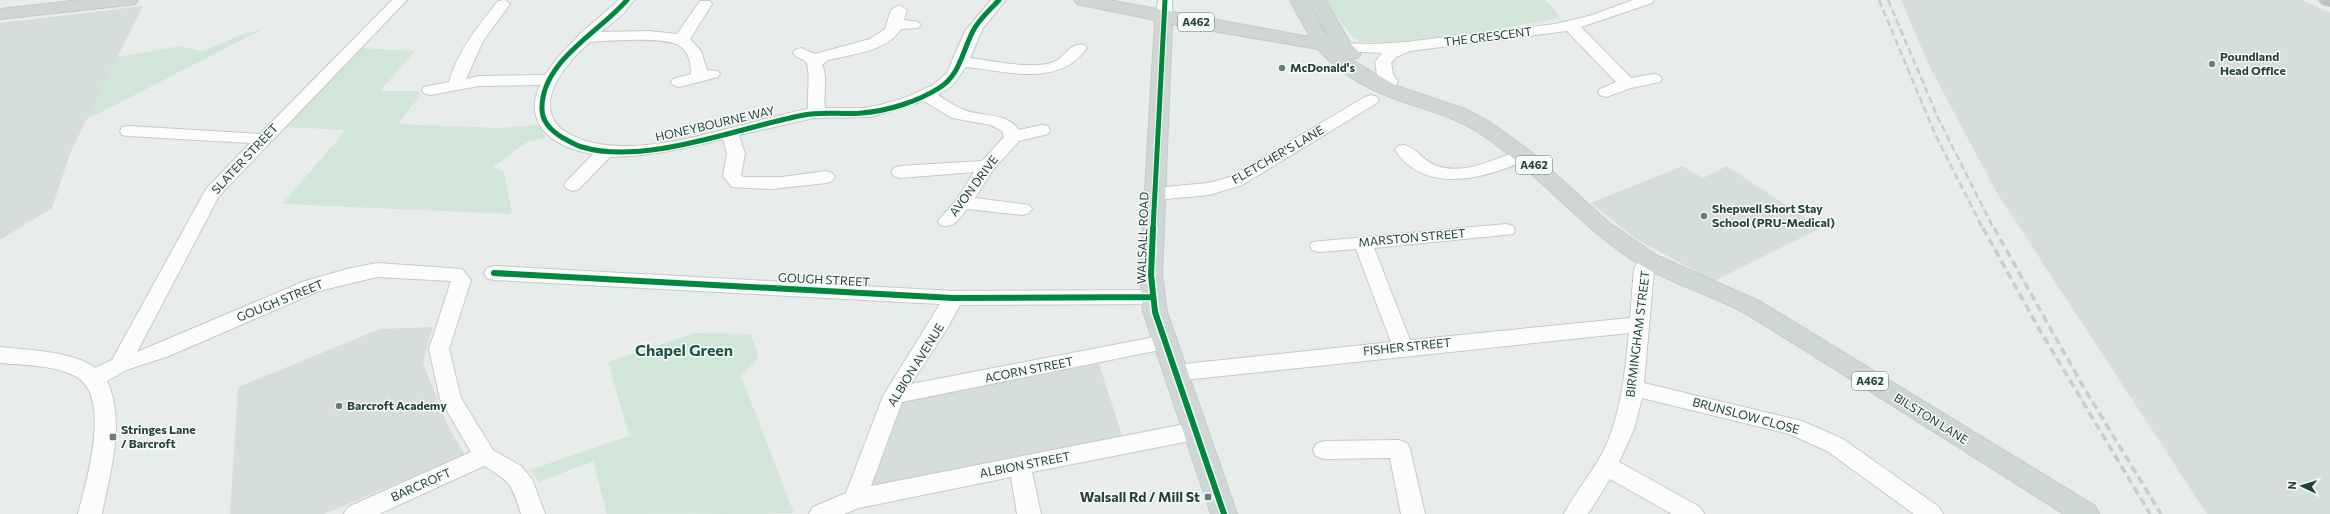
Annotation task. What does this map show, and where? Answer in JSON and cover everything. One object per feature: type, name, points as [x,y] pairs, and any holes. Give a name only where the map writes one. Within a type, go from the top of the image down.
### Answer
[{"type":"main road","points":[[0,14],[129,0]]},
{"type":"main road","name":"A462","points":[[1083,0],[1165,9],[1229,27],[1334,46],[1338,59],[1363,76],[1390,90],[1398,88],[1458,113],[1506,141],[1600,226],[1648,260]]},
{"type":"main road","points":[[1307,4],[1334,46]]},
{"type":"main road","name":"A462","points":[[1229,27],[1275,29],[1293,27],[1302,21],[1307,4]]},
{"type":"main road","name":"WALSALL ROAD","points":[[1165,9],[1151,275],[1152,296],[1175,373],[1224,514]]},
{"type":"main road","name":"BILSTON LANE","points":[[1648,260],[1753,308],[2086,514]]},
{"type":"street","name":"SLATER STREET","points":[[119,365],[205,204],[219,185],[400,0]]},
{"type":"street","name":"HONEYBOURNE WAY","points":[[627,0],[606,22],[585,37],[573,50],[551,80],[544,99],[542,110],[545,121],[553,131],[568,142],[605,152],[645,150],[730,133],[773,121],[817,113],[863,113],[893,106],[925,95],[949,80],[962,62],[972,33],[978,23],[1000,0]]},
{"type":"street","name":"THE CRESCENT","points":[[1334,46],[1376,48],[1406,47],[1572,26],[1647,0]]},
{"type":"street","points":[[456,84],[460,70],[476,37],[503,4]]},
{"type":"street","points":[[681,40],[705,4]]},
{"type":"street","points":[[817,113],[814,93],[818,71],[814,64],[816,60],[823,56],[873,50],[888,35],[897,17],[913,25]]},
{"type":"street","points":[[1572,26],[1627,84]]},
{"type":"street","points":[[585,37],[652,37],[681,40],[692,50],[705,75],[679,82]]},
{"type":"street","points":[[1398,88],[1385,74],[1383,62],[1390,54],[1406,47]]},
{"type":"street","points":[[962,62],[1030,69],[1048,68],[1062,64],[1079,48]]},
{"type":"street","points":[[801,53],[816,60]]},
{"type":"street","points":[[1606,92],[1627,84],[1654,79]]},
{"type":"street","points":[[430,90],[456,84],[479,81],[551,80]]},
{"type":"street","points":[[925,95],[958,114],[996,121],[1008,128],[1013,137],[1042,130]]},
{"type":"street","name":"FLETCHER'S LANE","points":[[1155,194],[1209,189],[1236,181],[1372,100]]},
{"type":"street","points":[[128,131],[264,139]]},
{"type":"street","points":[[730,133],[736,154],[732,176],[738,183],[798,190],[826,177]]},
{"type":"street","name":"AVON DRIVE","points":[[948,221],[963,203],[987,166],[1013,137]]},
{"type":"street","points":[[1404,150],[1431,170],[1459,174],[1492,169],[1523,155]]},
{"type":"street","points":[[573,185],[605,152]]},
{"type":"street","points":[[900,172],[947,167],[987,166]]},
{"type":"street","points":[[963,203],[1023,209]]},
{"type":"street","name":"MARSTON STREET","points":[[1319,246],[1506,230]]},
{"type":"street","points":[[1363,243],[1403,348]]},
{"type":"street","name":"BIRMINGHAM STREET","points":[[1576,514],[1606,466],[1623,429],[1633,388],[1644,269],[1648,260]]},
{"type":"street","name":"GOUGH STREET","points":[[505,268],[953,298],[1152,296]]},
{"type":"street","name":"GOUGH STREET","points":[[119,365],[162,351],[312,286],[347,276],[377,270],[447,273],[460,277],[461,280],[439,349],[451,399],[485,456]]},
{"type":"street","name":"ALBION AVENUE","points":[[855,500],[873,447],[894,396],[945,318],[953,298]]},
{"type":"street","name":"FISHER STREET","points":[[1175,373],[1625,325],[1639,326]]},
{"type":"street","name":"ACORN STREET","points":[[894,396],[1165,342]]},
{"type":"street","points":[[0,355],[52,361],[85,371],[95,378],[105,397],[107,418],[90,514]]},
{"type":"street","points":[[95,378],[119,365]]},
{"type":"street","name":"BRUNSLOW CLOSE","points":[[1633,388],[1794,427],[1835,445],[1931,514]]},
{"type":"street","name":"ALBION STREET","points":[[821,514],[855,500],[1195,431]]},
{"type":"street","points":[[1324,450],[1399,449],[1412,514]]},
{"type":"street","points":[[485,456],[513,472],[524,486],[533,514]]},
{"type":"street","name":"BARCROFT","points":[[356,514],[485,456]]},
{"type":"street","points":[[1020,466],[1029,514]]},
{"type":"street","points":[[1606,466],[1692,514]]},
{"type":"shaded area","points":[[1901,0],[2302,0],[2330,12],[2330,514],[2207,514],[1997,193],[1930,68]]},
{"type":"shaded area","points":[[143,6],[71,151],[52,208],[0,240],[0,23]]},
{"type":"shaded area","name":"Shepwell Short Stay School (PRU-Medical)","points":[[1682,166],[1703,178],[1727,166],[1821,228],[1714,281],[1636,239],[1591,203]]},
{"type":"shaded area","name":"Barcroft Academy","points":[[433,327],[423,363],[448,426],[465,455],[324,514],[230,514],[238,387],[380,329]]},
{"type":"shaded area","points":[[1098,361],[1123,438],[870,487],[895,400]]},
{"type":"green space","points":[[1327,0],[1546,0],[1561,18],[1454,35],[1391,42],[1369,42],[1356,39],[1349,32]]},
{"type":"green space","points":[[263,29],[86,120],[118,57],[180,46],[203,51],[240,35]]},
{"type":"green space","points":[[362,48],[415,51],[380,91],[419,91],[420,96],[398,124],[500,128],[538,125],[546,138],[527,142],[493,167],[504,171],[512,214],[282,204],[346,130],[285,127]]},
{"type":"green space","points":[[694,333],[751,334],[759,358],[741,376],[794,513],[607,514],[593,461],[539,482],[530,470],[629,436],[608,362]]},
{"type":"railway","points":[[1879,0],[1935,134],[1983,229]]},
{"type":"railway","points":[[1888,0],[1939,120],[1994,229]]},
{"type":"railway","points":[[1983,228],[2038,327],[2150,514]]},
{"type":"railway","points":[[1994,228],[2084,388],[2161,514]]},
{"type":"cycle path","points":[[627,0],[617,11],[570,53],[550,80],[546,90],[542,110],[547,124],[558,135],[581,147],[608,152],[638,151],[669,147],[806,115],[818,113],[871,112],[913,100],[939,88],[947,82],[957,69],[973,31],[999,0]]},
{"type":"cycle path","points":[[1165,0],[1151,275],[1155,312],[1224,514]]},
{"type":"cycle path","points":[[494,273],[953,298],[1152,297]]},
{"type":"place","name":"Poundland Head Office","points":[[2212,64]]},
{"type":"place","name":"McDonald's","points":[[1282,68]]},
{"type":"place","name":"Shepwell Short Stay School (PRU-Medical)","points":[[1704,216]]},
{"type":"place","name":"Barcroft Academy","points":[[339,406]]},
{"type":"place","name":"Stringes Lane / Barcroft","points":[[113,437]]},
{"type":"place","name":"Walsall Rd / Mill St","points":[[1208,497]]},
{"type":"district","name":"Chapel Green","points":[[684,350]]}]
